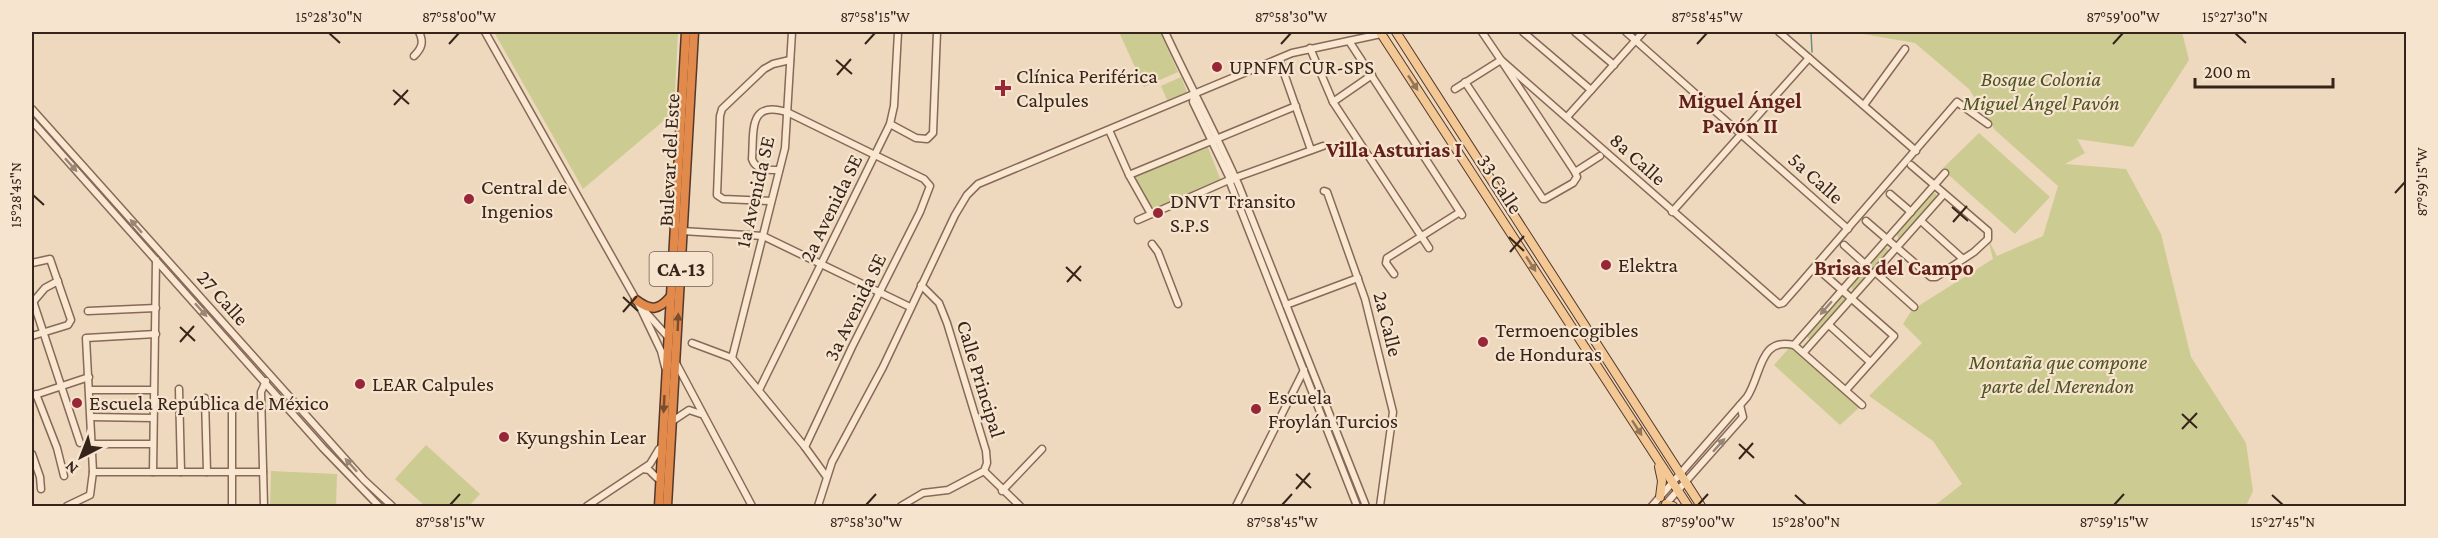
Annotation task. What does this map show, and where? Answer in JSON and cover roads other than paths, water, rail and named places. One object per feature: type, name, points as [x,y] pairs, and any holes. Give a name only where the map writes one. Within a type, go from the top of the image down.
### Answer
[{"type":"highway","name":"Bulevar del Este","points":[[669,507],[677,346],[674,241],[686,32]]},
{"type":"highway","name":"Bulevar del Este","points":[[659,507],[668,337],[682,231],[694,32]]},
{"type":"highway","points":[[637,302],[655,309],[675,296]]},
{"type":"highway","points":[[653,507],[659,449],[663,436]]},
{"type":"main road","name":"33 Calle","points":[[1396,32],[1701,507]]},
{"type":"main road","name":"33 Calle","points":[[1381,33],[1688,507]]},
{"type":"main road","points":[[1655,457],[1662,481],[1660,497]]},
{"type":"street","points":[[414,56],[420,49],[422,39],[419,32]]},
{"type":"street","points":[[485,32],[637,302],[660,351],[666,374]]},
{"type":"street","name":"1a Avenida SE","points":[[732,358],[785,148],[789,113],[792,32]]},
{"type":"street","name":"2a Avenida SE","points":[[759,390],[890,124],[894,106],[898,32]]},
{"type":"street","points":[[890,124],[916,138],[927,139],[934,129],[937,32]]},
{"type":"street","points":[[1165,32],[1194,94],[1193,102],[1215,138],[1232,179],[1357,507]]},
{"type":"street","name":"8a Calle","points":[[1482,32],[1501,60],[1779,304],[1783,303],[1848,229]]},
{"type":"street","points":[[1523,32],[1591,90]]},
{"type":"street","points":[[1575,32],[1614,65]]},
{"type":"street","name":"5a Calle","points":[[1626,32],[1848,229]]},
{"type":"street","points":[[1567,117],[1643,32]]},
{"type":"street","points":[[1779,32],[1916,151]]},
{"type":"street","points":[[818,507],[826,476],[883,367],[961,203],[978,184],[1279,59],[1310,48],[1381,33]]},
{"type":"street","points":[[1349,41],[1461,213],[1421,235],[1387,258],[1386,263],[1394,274]]},
{"type":"street","points":[[1310,48],[1333,102],[1429,248]]},
{"type":"street","points":[[1864,105],[1905,49]]},
{"type":"street","points":[[1672,212],[1809,58]]},
{"type":"street","points":[[1279,59],[1311,150]]},
{"type":"street","points":[[771,201],[723,199],[717,195],[720,116],[727,102],[764,69],[790,60]]},
{"type":"street","points":[[1455,88],[1501,60],[1575,172],[1577,177],[1573,183],[1545,200],[1540,197],[1465,82]]},
{"type":"street","points":[[1333,102],[1372,75]]},
{"type":"street","points":[[1848,229],[1957,102],[1988,124]]},
{"type":"street","points":[[1129,175],[1296,106]]},
{"type":"street","points":[[780,170],[759,168],[752,162],[755,122],[759,113],[766,108],[789,113],[876,156]]},
{"type":"street","name":"27 Calle","points":[[32,109],[378,495],[392,507]]},
{"type":"street","name":"27 Calle","points":[[32,121],[379,507]]},
{"type":"street","points":[[1109,130],[1129,175],[1151,214]]},
{"type":"street","points":[[44,135],[51,131]]},
{"type":"street","points":[[1138,220],[1232,179],[1323,146]]},
{"type":"street","name":"3a Avenida SE","points":[[806,447],[930,190],[928,183],[876,156]]},
{"type":"street","points":[[1575,172],[1600,156]]},
{"type":"street","points":[[1866,221],[1928,276],[1934,278],[1982,245],[1989,234],[1911,165]]},
{"type":"street","points":[[1794,345],[1944,173]]},
{"type":"street","points":[[1232,179],[1239,186],[1366,507]]},
{"type":"street","name":"2a Calle","points":[[1324,191],[1327,192],[1358,278],[1393,412],[1380,507]]},
{"type":"street","points":[[1890,194],[1911,212]]},
{"type":"street","points":[[1804,352],[1944,194]]},
{"type":"street","points":[[1921,221],[1963,259]]},
{"type":"street","points":[[682,231],[763,236],[910,307]]},
{"type":"street","points":[[1152,244],[1158,252],[1178,304]]},
{"type":"street","points":[[1844,245],[1865,264]]},
{"type":"street","points":[[153,472],[156,249]]},
{"type":"street","points":[[32,263],[49,258],[71,323],[32,336]]},
{"type":"street","points":[[1819,270],[1894,336],[1846,390]]},
{"type":"street","points":[[1875,272],[1914,307]]},
{"type":"street","points":[[1286,305],[1358,278]]},
{"type":"street","points":[[58,281],[45,288],[32,300],[80,443]]},
{"type":"street","name":"Calle Principal","points":[[901,507],[923,493],[948,490],[984,471],[987,463],[986,451],[947,323],[939,303],[921,285]]},
{"type":"street","points":[[637,302],[677,346]]},
{"type":"street","points":[[88,311],[156,308]]},
{"type":"street","points":[[1829,325],[1870,362]]},
{"type":"street","points":[[67,507],[90,495],[93,472],[86,338],[156,334]]},
{"type":"street","points":[[692,343],[732,358],[806,447],[826,476]]},
{"type":"street","points":[[1652,507],[1753,389],[1768,350],[1777,344],[1794,345],[1804,352],[1862,405]]},
{"type":"street","points":[[676,363],[752,507]]},
{"type":"street","points":[[1236,507],[1304,370],[1310,365]]},
{"type":"street","points":[[264,507],[261,392],[270,375]]},
{"type":"street","points":[[64,476],[34,395],[89,377]]},
{"type":"street","points":[[179,389],[181,472]]},
{"type":"street","points":[[90,390],[153,390]]},
{"type":"street","points":[[205,398],[207,472]]},
{"type":"street","points":[[1660,497],[1668,506],[1678,491],[1743,417],[1740,405]]},
{"type":"street","points":[[232,408],[232,505]]},
{"type":"street","points":[[674,420],[687,411],[701,414]]},
{"type":"street","points":[[91,417],[153,418]]},
{"type":"street","points":[[92,444],[153,444]]},
{"type":"street","points":[[587,507],[642,469],[654,459],[659,449]]},
{"type":"street","points":[[1002,491],[1042,449]]},
{"type":"street","points":[[32,454],[41,489]]},
{"type":"street","points":[[642,469],[650,470],[657,478]]},
{"type":"street","points":[[984,471],[1020,507]]},
{"type":"street","points":[[93,472],[263,472]]},
{"type":"street","points":[[373,501],[378,495]]},
{"type":"waterway","points":[[1811,32],[1812,52]]},
{"type":"place","name":"UPNFM CUR-SPS","points":[[1217,67]]},
{"type":"place","name":"Clínica Periférica Calpules","points":[[1003,88]]},
{"type":"place","name":"Central de Ingenios","points":[[469,199]]},
{"type":"place","name":"DNVT Transito S.P.S","points":[[1158,213]]},
{"type":"place","name":"Elektra","points":[[1606,265]]},
{"type":"place","name":"Termoencogibles de Honduras","points":[[1483,342]]},
{"type":"place","name":"LEAR Calpules","points":[[360,384]]},
{"type":"place","name":"Escuela República de México","points":[[77,403]]},
{"type":"place","name":"Escuela Froylán Turcios","points":[[1256,409]]},
{"type":"place","name":"Kyungshin Lear","points":[[504,437]]},
{"type":"district","name":"Miguel Ángel Pavón II","points":[[1740,112]]},
{"type":"district","name":"Villa Asturias I","points":[[1394,149]]},
{"type":"district","name":"Brisas del Campo","points":[[1894,267]]},
{"type":"park label","name":"Bosque Colonia Miguel Ángel Pavón","points":[[2041,91]]},
{"type":"park label","name":"Montaña que compone parte del Merendon","points":[[2058,374]]}]
